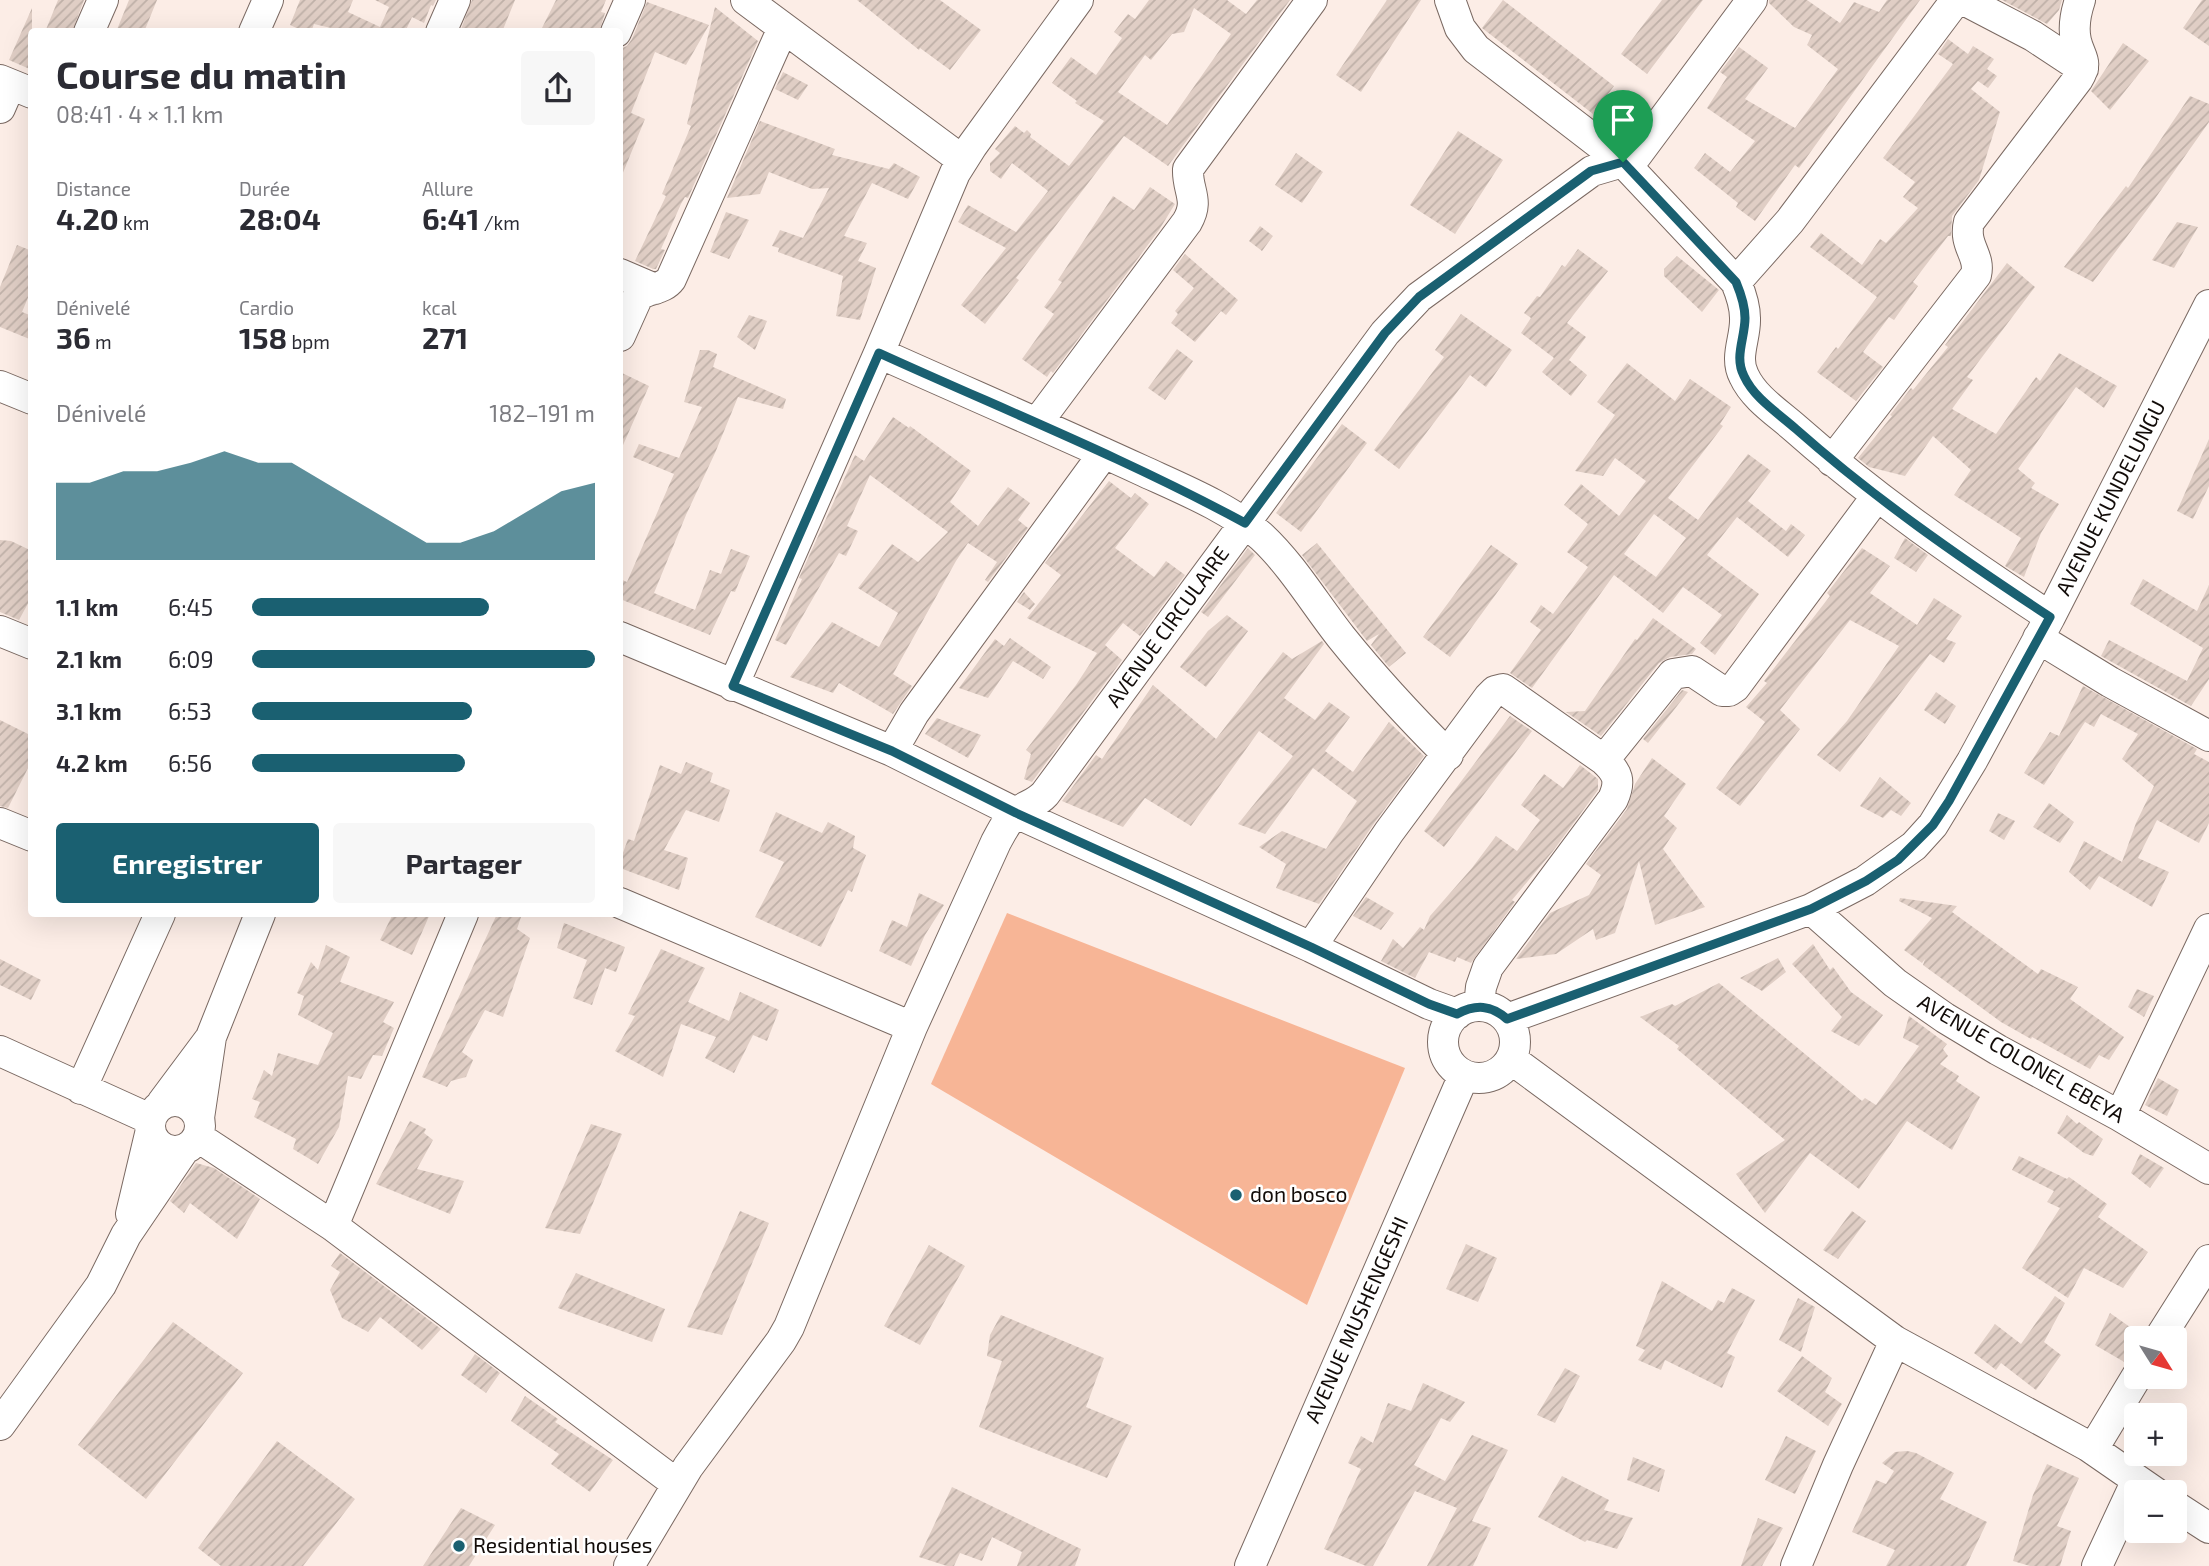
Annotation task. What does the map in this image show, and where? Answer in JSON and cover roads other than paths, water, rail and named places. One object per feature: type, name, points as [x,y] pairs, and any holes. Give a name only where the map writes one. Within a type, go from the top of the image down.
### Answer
[{"type":"street","points":[[91,28],[103,0]]},
{"type":"street","points":[[256,28],[268,0]]},
{"type":"street","points":[[443,28],[455,0]]},
{"type":"street","points":[[618,28],[630,0]]},
{"type":"street","points":[[746,0],[962,160]]},
{"type":"street","points":[[733,686],[962,160],[1078,0]]},
{"type":"street","points":[[1037,423],[1187,222],[1194,202],[1188,169],[1312,0]]},
{"type":"street","points":[[1450,0],[1460,29],[1476,49],[1623,162],[1736,282],[1745,307],[1745,331],[1740,353],[1742,372],[1761,399],[1832,461],[2110,682],[2209,736]]},
{"type":"street","points":[[1623,162],[1632,159],[1641,151],[1752,0]]},
{"type":"street","points":[[1736,282],[1790,221],[1956,0]]},
{"type":"street","points":[[1964,0],[2034,36],[2083,69]]},
{"type":"street","points":[[1832,461],[1973,281],[1978,268],[1967,240],[1969,222],[2083,69],[2083,57],[2075,29],[2080,0]]},
{"type":"street","points":[[623,329],[638,296],[666,285],[673,275],[783,28]]},
{"type":"street","name":"AVENUE CIRCULAIRE","points":[[1016,813],[1034,805],[1045,794],[1385,333],[1404,312],[1419,297],[1591,171],[1623,162]]},
{"type":"street","points":[[623,275],[655,289]]},
{"type":"street","name":"AVENUE KUNDELUNGU","points":[[1507,1019],[1811,909],[1866,881],[1898,860],[1933,825],[1972,761],[2044,628],[2206,318]]},
{"type":"street","points":[[879,353],[1188,492],[1245,523],[1280,557],[1341,637],[1403,710],[1447,755]]},
{"type":"street","points":[[0,386],[28,397]]},
{"type":"street","points":[[892,751],[914,713],[1104,453]]},
{"type":"street","points":[[1604,760],[1673,674],[1692,671],[1722,691],[1735,687],[1877,496]]},
{"type":"street","points":[[0,631],[28,642]]},
{"type":"street","points":[[623,638],[892,751],[1016,813],[1311,947],[1429,1004],[1468,1010],[1490,1007],[1507,1019],[1515,1038],[1511,1059],[1503,1069],[1491,1076],[1477,1078],[1464,1075],[1452,1066],[1445,1054],[1444,1039],[1448,1026],[1468,1010],[1488,967],[1613,799],[1618,784],[1615,771],[1604,760],[1503,689],[1495,691],[1388,832],[1311,947]]},
{"type":"street","points":[[629,1566],[677,1483],[789,1327],[912,1027],[996,842],[1016,813]]},
{"type":"street","points":[[0,822],[28,834]]},
{"type":"street","points":[[623,904],[912,1027]]},
{"type":"street","name":"AVENUE COLONEL EBEYA","points":[[1811,909],[1895,984],[1919,1000],[1998,1050],[2120,1116],[2209,1169]]},
{"type":"street","points":[[81,1089],[159,917]]},
{"type":"street","points":[[0,1425],[101,1285],[127,1235],[193,1135],[211,1037],[259,917]]},
{"type":"street","points":[[333,1226],[462,917]]},
{"type":"street","points":[[2120,1116],[2209,929]]},
{"type":"street","points":[[127,1235],[154,1119],[211,1037]]},
{"type":"street","points":[[0,1051],[154,1119]]},
{"type":"street","points":[[1511,1059],[1895,1341],[2029,1412],[2093,1449],[2138,1480]]},
{"type":"street","name":"AVENUE MUSHENGESHI","points":[[1252,1565],[1464,1075]]},
{"type":"street","points":[[173,1100],[184,1102],[193,1108],[193,1135],[173,1152],[163,1149],[155,1143],[154,1119],[173,1100]]},
{"type":"street","points":[[193,1135],[333,1226],[677,1483]]},
{"type":"street","points":[[2168,1326],[2209,1260]]},
{"type":"street","points":[[1796,1566],[1838,1465],[1895,1341]]},
{"type":"street","points":[[2093,1449],[2129,1390]]},
{"type":"street","points":[[2187,1514],[2209,1528]]},
{"type":"street","points":[[2097,1566],[2124,1523]]},
{"type":"place","name":"don bosco","points":[[1236,1195]]},
{"type":"place","name":"Residential houses","points":[[459,1546]]}]
